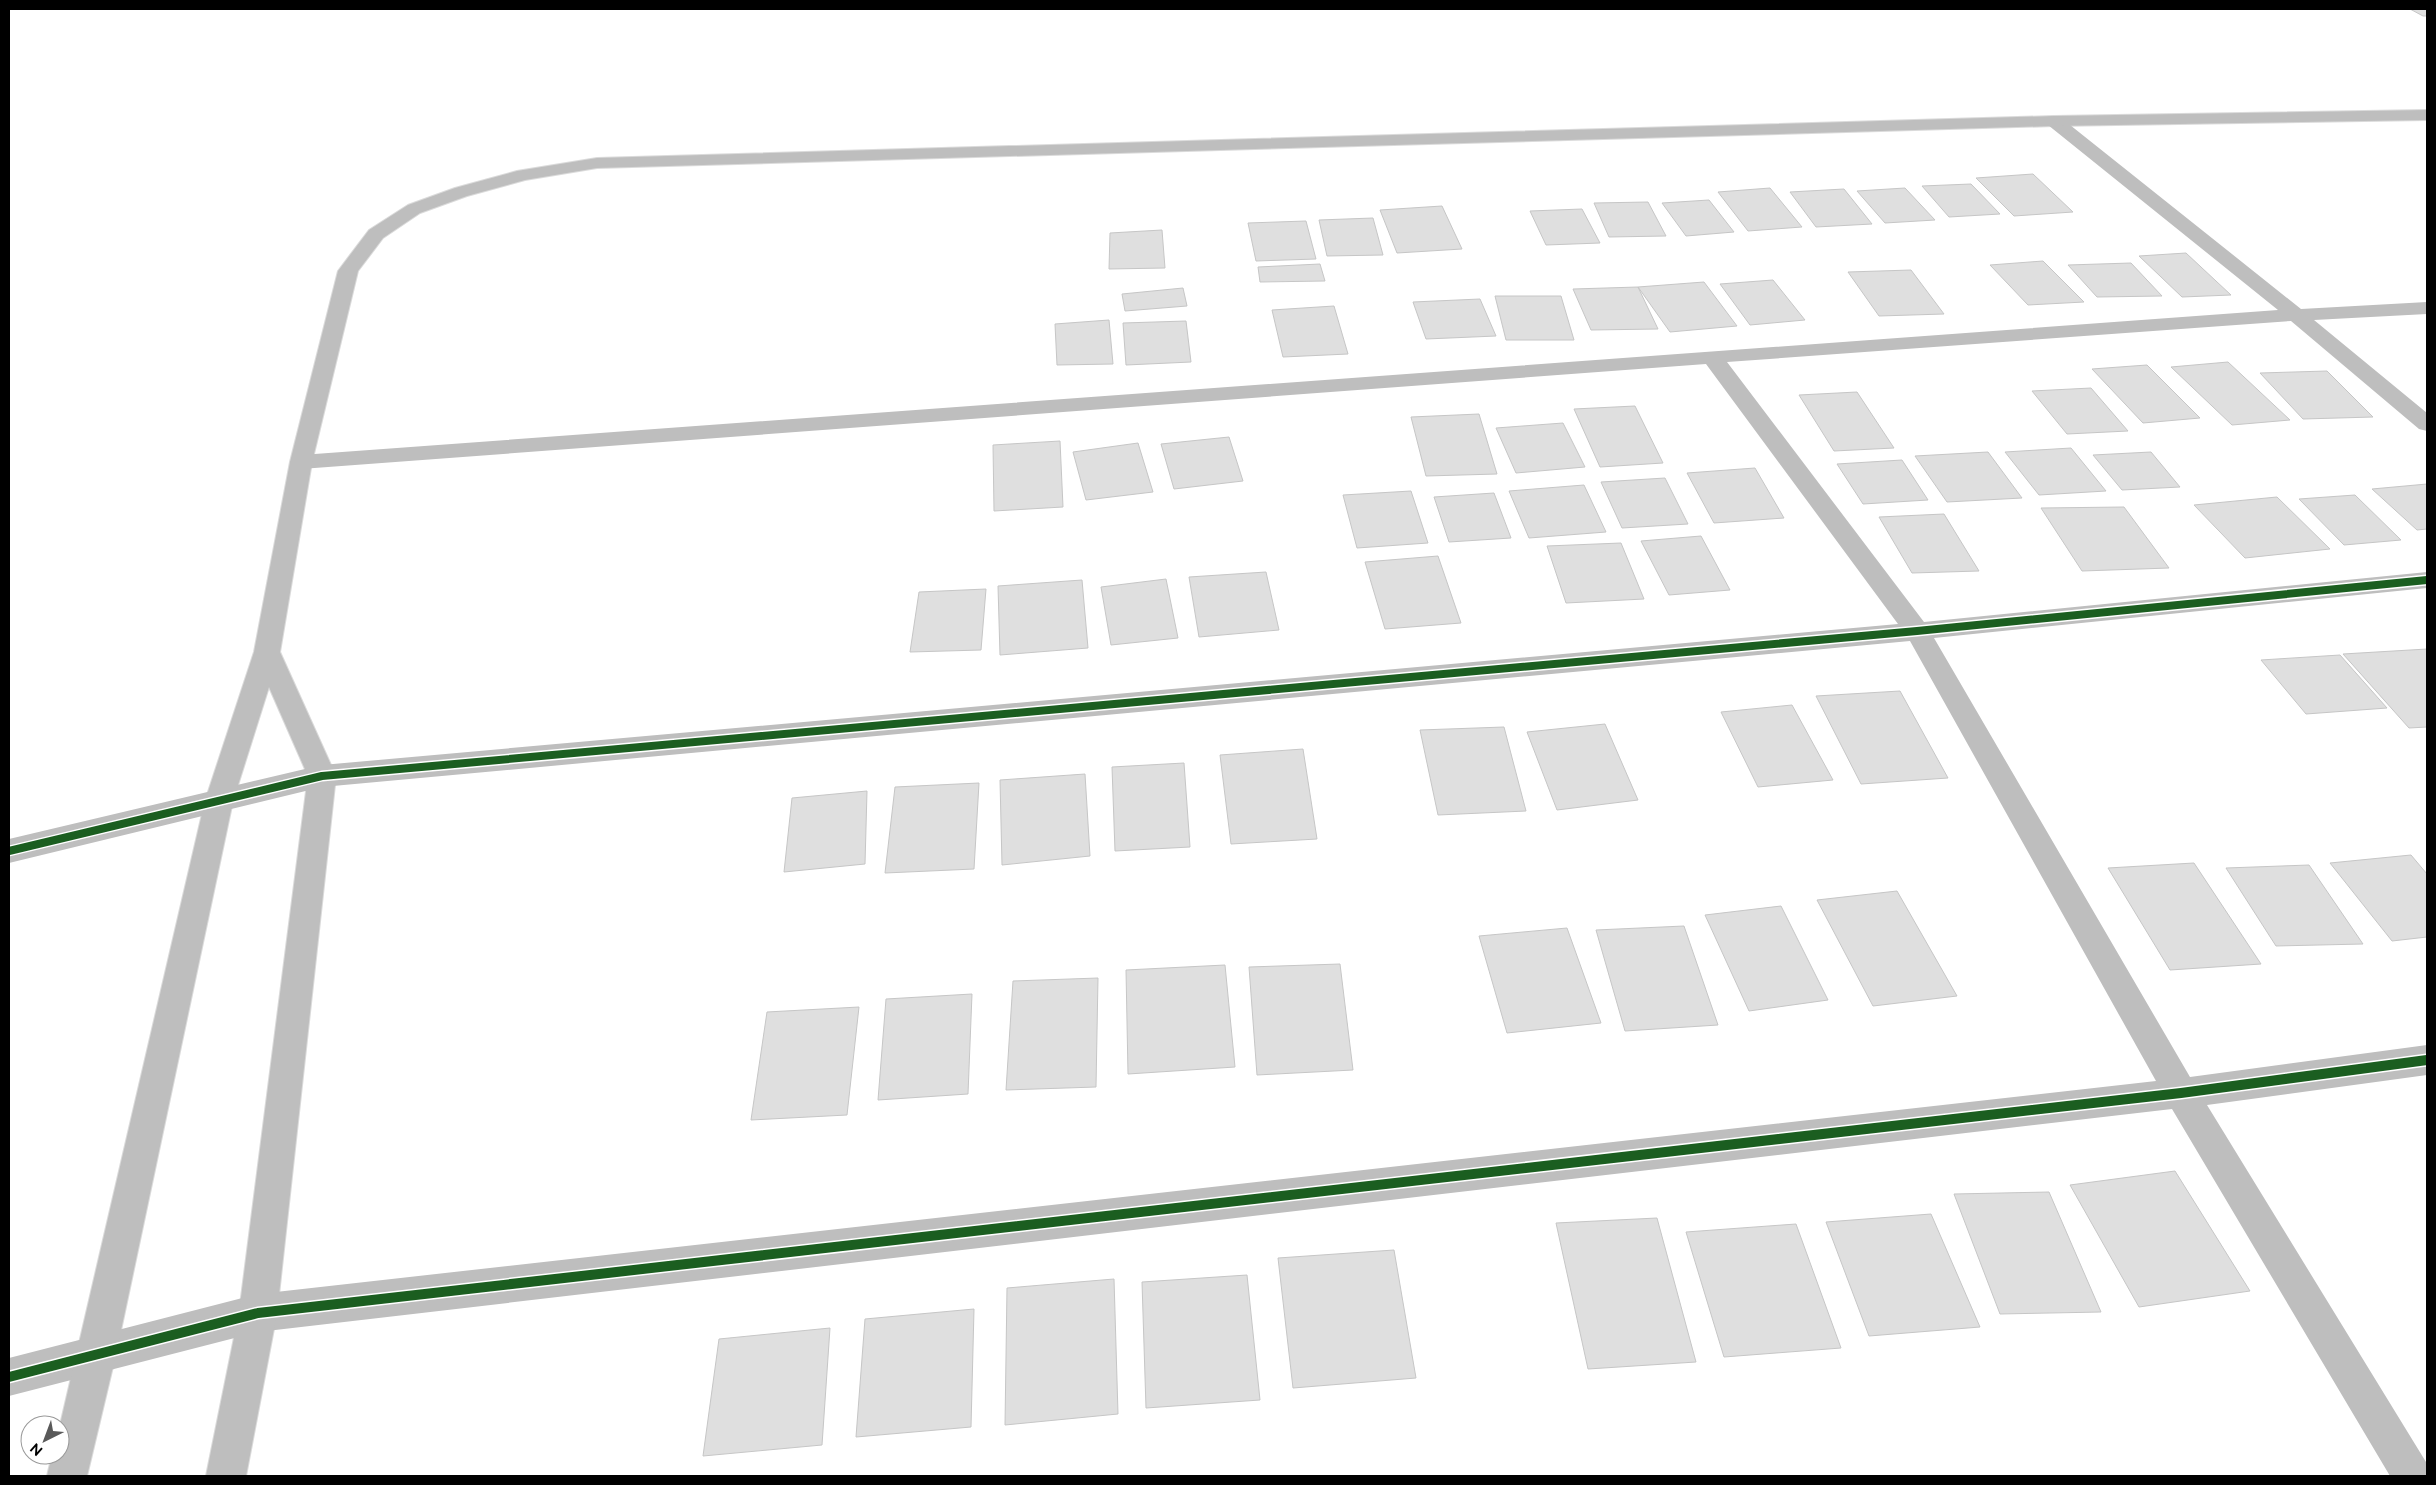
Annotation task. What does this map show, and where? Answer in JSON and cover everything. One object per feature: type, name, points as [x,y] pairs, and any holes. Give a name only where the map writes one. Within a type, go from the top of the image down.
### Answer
[{"type":"street","points":[[67,1476],[97,1354],[220,800],[267,652],[301,462],[348,272],[376,234],[414,209],[461,192],[523,175],[597,163],[2054,121],[2427,116]]},
{"type":"street","points":[[2054,121],[2296,315],[2427,424]]},
{"type":"street","points":[[301,462],[1712,357],[2296,315],[2427,308]]},
{"type":"street","points":[[1712,357],[1917,632],[2181,1093],[2412,1476]]},
{"type":"street","points":[[9,851],[322,776],[1917,632],[2427,580]]},
{"type":"street","points":[[226,1476],[258,1313],[322,776],[267,652]]},
{"type":"street","points":[[9,1378],[258,1313],[2181,1093],[2427,1060]]},
{"type":"building","points":[[2410,9],[2427,9],[2427,16],[2423,16]]},
{"type":"building","points":[[2033,174],[2073,212],[2014,216],[1976,178]]},
{"type":"building","points":[[1971,184],[2000,214],[1949,217],[1922,186]]},
{"type":"building","points":[[1770,188],[1802,227],[1748,231],[1718,192]]},
{"type":"building","points":[[1905,188],[1935,220],[1885,223],[1857,191]]},
{"type":"building","points":[[1844,189],[1872,224],[1816,227],[1790,192]]},
{"type":"building","points":[[1709,200],[1734,232],[1686,236],[1662,203]]},
{"type":"building","points":[[1648,202],[1666,236],[1609,237],[1594,203]]},
{"type":"building","points":[[1442,206],[1462,249],[1397,253],[1380,210]]},
{"type":"building","points":[[1582,209],[1600,243],[1546,245],[1530,211]]},
{"type":"building","points":[[1373,218],[1383,255],[1327,256],[1319,220]]},
{"type":"building","points":[[1306,221],[1316,259],[1256,261],[1248,223]]},
{"type":"building","points":[[1162,230],[1165,268],[1109,269],[1110,233]]},
{"type":"building","points":[[2186,253],[2231,295],[2182,297],[2139,256]]},
{"type":"building","points":[[2043,261],[2084,302],[2028,305],[1990,265]]},
{"type":"building","points":[[2131,263],[2162,296],[2097,297],[2068,265]]},
{"type":"building","points":[[1320,264],[1325,281],[1260,282],[1258,267]]},
{"type":"building","points":[[1911,270],[1944,314],[1879,316],[1848,272]]},
{"type":"building","points":[[1773,280],[1805,320],[1750,325],[1720,284]]},
{"type":"building","points":[[1704,282],[1737,326],[1670,332],[1638,287]]},
{"type":"building","points":[[1638,287],[1658,329],[1591,330],[1573,289]]},
{"type":"building","points":[[1183,288],[1187,306],[1125,311],[1122,294]]},
{"type":"building","points":[[1495,296],[1561,296],[1574,340],[1506,340]]},
{"type":"building","points":[[1480,299],[1496,336],[1426,339],[1413,302]]},
{"type":"building","points":[[1334,306],[1348,354],[1283,357],[1272,310]]},
{"type":"building","points":[[1109,320],[1113,364],[1057,365],[1055,324]]},
{"type":"building","points":[[1186,321],[1191,362],[1126,365],[1123,323]]},
{"type":"building","points":[[2228,362],[2290,420],[2232,425],[2171,367]]},
{"type":"building","points":[[2147,365],[2200,418],[2143,423],[2092,369]]},
{"type":"building","points":[[2327,371],[2373,417],[2303,419],[2260,373]]},
{"type":"building","points":[[2091,388],[2128,431],[2067,434],[2032,391]]},
{"type":"building","points":[[1857,392],[1894,448],[1834,451],[1799,395]]},
{"type":"building","points":[[1635,406],[1663,463],[1600,467],[1574,409]]},
{"type":"building","points":[[1479,414],[1497,474],[1426,476],[1411,417]]},
{"type":"building","points":[[1563,423],[1585,467],[1516,473],[1496,428]]},
{"type":"building","points":[[1229,437],[1243,481],[1174,489],[1161,444]]},
{"type":"building","points":[[1060,441],[1063,507],[994,511],[993,445]]},
{"type":"building","points":[[1138,443],[1153,492],[1086,500],[1073,452]]},
{"type":"building","points":[[2071,448],[2106,491],[2039,495],[2005,452]]},
{"type":"building","points":[[1988,452],[2022,498],[1947,502],[1915,456]]},
{"type":"building","points":[[2151,452],[2180,487],[2122,490],[2093,455]]},
{"type":"building","points":[[1902,460],[1928,500],[1863,504],[1837,464]]},
{"type":"building","points":[[1755,468],[1784,518],[1714,523],[1687,473]]},
{"type":"building","points":[[1665,478],[1688,524],[1622,528],[1601,482]]},
{"type":"building","points":[[2427,484],[2427,529],[2417,530],[2372,489]]},
{"type":"building","points":[[1584,485],[1606,532],[1529,538],[1509,491]]},
{"type":"building","points":[[1411,491],[1428,543],[1357,548],[1343,495]]},
{"type":"building","points":[[1494,493],[1511,538],[1449,542],[1434,497]]},
{"type":"building","points":[[2355,495],[2401,540],[2344,545],[2299,499]]},
{"type":"building","points":[[2277,497],[2330,549],[2245,558],[2194,505]]},
{"type":"building","points":[[2124,507],[2169,568],[2082,571],[2041,508]]},
{"type":"building","points":[[1944,514],[1979,571],[1912,573],[1879,517]]},
{"type":"building","points":[[1701,536],[1730,590],[1669,595],[1641,541]]},
{"type":"building","points":[[1621,543],[1644,599],[1566,603],[1547,546]]},
{"type":"building","points":[[1438,556],[1461,623],[1385,629],[1365,562]]},
{"type":"building","points":[[1266,572],[1279,630],[1199,637],[1189,577]]},
{"type":"building","points":[[1166,579],[1178,638],[1111,645],[1101,587]]},
{"type":"building","points":[[1082,580],[1088,648],[1000,655],[998,586]]},
{"type":"building","points":[[986,589],[981,650],[910,652],[919,592]]},
{"type":"building","points":[[2427,649],[2427,727],[2409,728],[2343,654]]},
{"type":"building","points":[[2340,655],[2387,708],[2306,714],[2261,660]]},
{"type":"building","points":[[1900,691],[1948,778],[1861,784],[1816,696]]},
{"type":"building","points":[[1792,705],[1833,780],[1758,787],[1721,712]]},
{"type":"building","points":[[1605,724],[1638,800],[1557,810],[1527,732]]},
{"type":"building","points":[[1504,727],[1526,811],[1438,815],[1420,730]]},
{"type":"building","points":[[1303,749],[1317,839],[1231,844],[1220,755]]},
{"type":"building","points":[[1184,763],[1190,847],[1115,851],[1112,767]]},
{"type":"building","points":[[1085,774],[1090,856],[1002,865],[1000,780]]},
{"type":"building","points":[[979,783],[974,869],[885,873],[895,787]]},
{"type":"building","points":[[867,791],[865,864],[784,872],[792,798]]},
{"type":"building","points":[[2411,855],[2427,874],[2427,937],[2392,941],[2330,863]]},
{"type":"building","points":[[2194,863],[2261,964],[2170,970],[2108,868]]},
{"type":"building","points":[[2309,865],[2363,944],[2276,946],[2226,868]]},
{"type":"building","points":[[1897,891],[1957,996],[1873,1006],[1817,900]]},
{"type":"building","points":[[1781,906],[1828,1000],[1749,1011],[1705,915]]},
{"type":"building","points":[[1684,926],[1718,1025],[1625,1031],[1596,930]]},
{"type":"building","points":[[1567,928],[1601,1023],[1507,1033],[1479,936]]},
{"type":"building","points":[[1340,964],[1353,1070],[1257,1075],[1249,967]]},
{"type":"building","points":[[1225,965],[1235,1067],[1128,1074],[1126,970]]},
{"type":"building","points":[[1098,978],[1096,1087],[1006,1090],[1013,981]]},
{"type":"building","points":[[972,994],[968,1094],[878,1100],[886,999]]},
{"type":"building","points":[[859,1007],[847,1115],[751,1120],[767,1012]]},
{"type":"building","points":[[2175,1171],[2250,1291],[2139,1307],[2070,1185]]},
{"type":"building","points":[[2049,1192],[2101,1312],[2000,1314],[1954,1194]]},
{"type":"building","points":[[1931,1214],[1980,1327],[1869,1336],[1826,1222]]},
{"type":"building","points":[[1657,1218],[1696,1362],[1588,1369],[1556,1223]]},
{"type":"building","points":[[1796,1224],[1841,1348],[1724,1357],[1686,1232]]},
{"type":"building","points":[[1394,1250],[1416,1378],[1293,1388],[1278,1258]]},
{"type":"building","points":[[1247,1275],[1260,1400],[1146,1408],[1142,1282]]},
{"type":"building","points":[[1114,1279],[1118,1414],[1005,1425],[1007,1288]]},
{"type":"building","points":[[974,1309],[971,1427],[856,1437],[865,1319]]},
{"type":"building","points":[[830,1328],[822,1445],[703,1456],[719,1339]]},
{"type":"cycle path","points":[[9,851],[322,776],[1917,631],[2427,580]]},
{"type":"cycle path","points":[[9,1377],[258,1313],[2181,1093],[2427,1060]]}]
